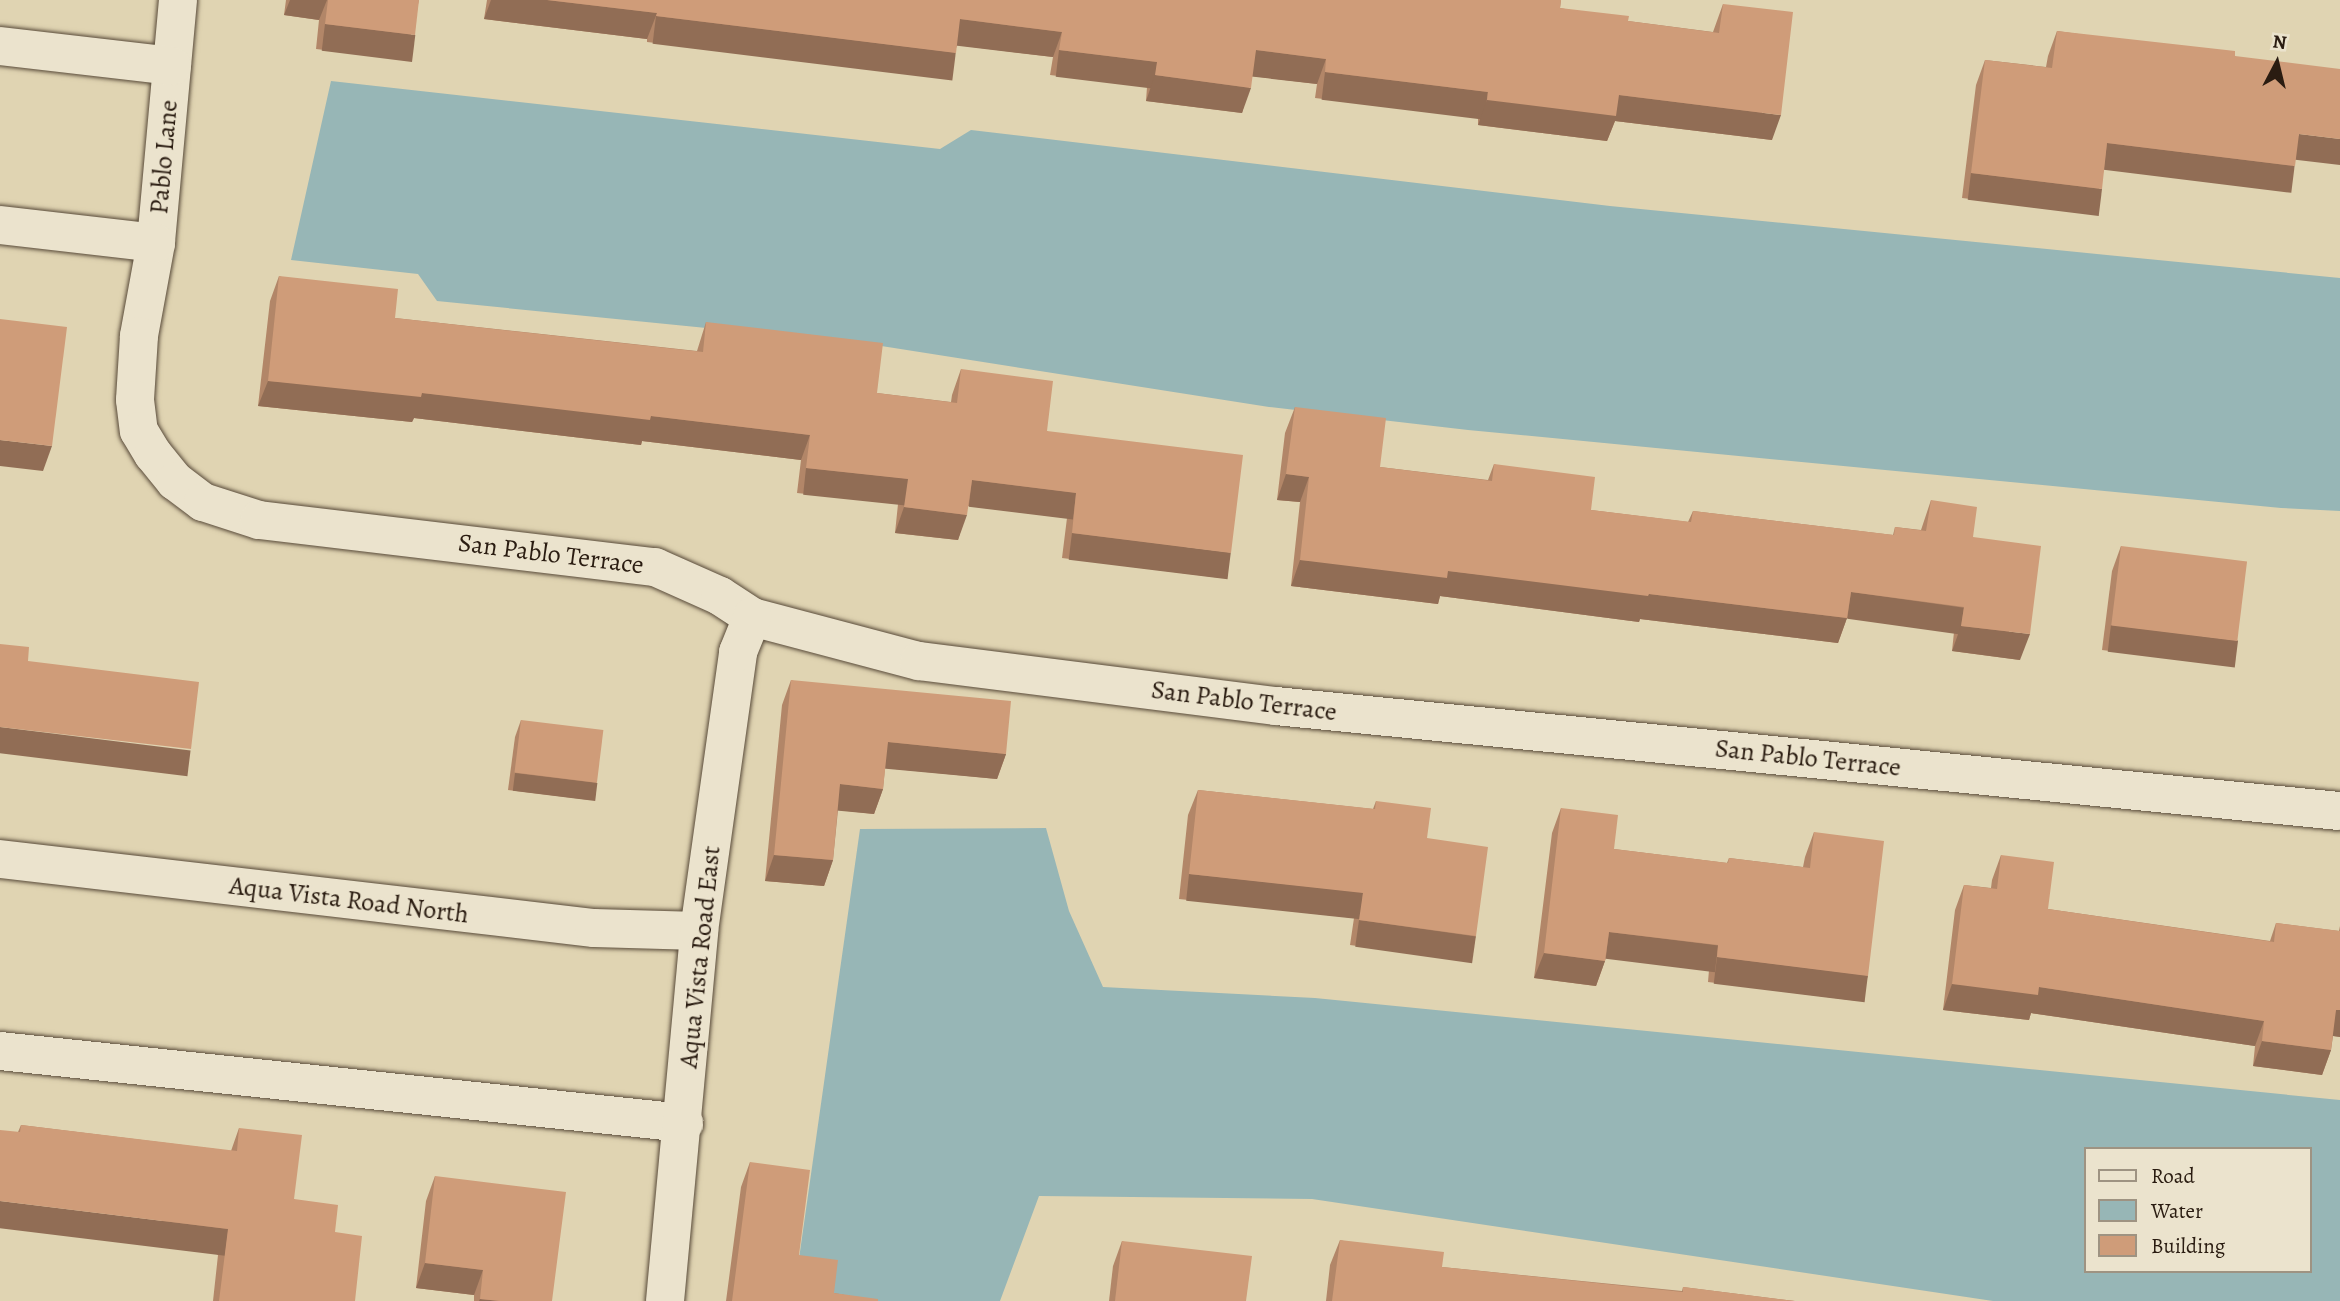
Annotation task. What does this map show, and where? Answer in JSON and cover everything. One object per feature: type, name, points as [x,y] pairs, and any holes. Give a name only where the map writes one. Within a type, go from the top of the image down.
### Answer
[{"type":"street","name":"Pablo Lane","points":[[175,481],[139,431],[135,400],[143,314],[156,243],[178,0]]},
{"type":"street","points":[[0,46],[172,66]]},
{"type":"street","points":[[0,225],[156,243]]},
{"type":"street","name":"San Pablo Terrace","points":[[175,481],[203,502],[259,520],[655,567],[720,596],[752,617],[919,661],[1276,706],[2340,811]]},
{"type":"street","name":"Aqua Vista Road East","points":[[665,1301],[684,1123],[699,931],[738,652],[752,617]]},
{"type":"street","name":"Aqua Vista Road North","points":[[0,859],[594,929],[699,931]]},
{"type":"street","points":[[0,1051],[684,1123]]},
{"type":"water","points":[[331,81],[940,149],[971,130],[1610,206],[2340,278],[2340,511],[2281,508],[1468,430],[1269,407],[875,345],[437,301],[418,274],[291,260]]},
{"type":"water","points":[[1046,828],[1069,911],[1103,987],[1315,998],[2340,1100],[2340,1301],[1993,1301],[1312,1199],[1039,1196],[1000,1301],[793,1301],[860,829]]},
{"type":"building","points":[[328,0],[419,0],[415,35],[325,24]]},
{"type":"building","points":[[547,0],[1561,0],[1560,8],[1629,16],[1628,21],[1719,33],[1723,4],[1793,12],[1781,115],[1619,95],[1616,116],[1487,100],[1488,92],[1325,72],[1326,59],[1256,50],[1251,88],[1155,75],[1157,62],[1059,50],[1062,32],[960,19],[956,53]]},
{"type":"building","points":[[2057,31],[2235,51],[2235,56],[2340,69],[2340,139],[2299,134],[2295,166],[2107,143],[2102,189],[1971,173],[1985,60],[2052,68]]},
{"type":"building","points":[[279,276],[398,289],[395,318],[703,352],[706,322],[883,343],[877,393],[957,403],[961,369],[1053,381],[1047,431],[1243,455],[1231,553],[1072,533],[1076,493],[972,480],[967,515],[904,507],[908,479],[806,468],[810,435],[651,416],[650,420],[422,393],[421,397],[268,381]]},
{"type":"building","points":[[0,319],[67,327],[52,446],[0,440]]},
{"type":"building","points":[[1295,407],[1386,418],[1380,467],[1492,481],[1494,464],[1595,477],[1591,510],[1691,522],[1693,511],[1894,535],[1895,527],[1926,531],[1931,500],[1977,507],[1973,537],[2041,546],[2030,634],[1961,626],[1964,607],[1851,592],[1847,618],[1448,571],[1447,578],[1300,560],[1309,477],[1286,474]]},
{"type":"building","points":[[2121,546],[2247,561],[2237,641],[2111,625]]},
{"type":"building","points":[[0,644],[29,647],[28,661],[199,682],[191,749],[0,727]]},
{"type":"building","points":[[791,680],[1011,701],[1006,754],[888,742],[883,789],[840,784],[833,860],[774,855]]},
{"type":"building","points":[[521,720],[603,730],[597,783],[515,773]]},
{"type":"building","points":[[1198,790],[1375,809],[1376,801],[1431,808],[1427,838],[1488,847],[1476,936],[1359,920],[1363,893],[1189,874]]},
{"type":"building","points":[[1561,808],[1618,815],[1614,849],[1728,863],[1729,858],[1810,868],[1814,832],[1884,841],[1868,976],[1717,957],[1718,945],[1609,932],[1605,961],[1544,953]]},
{"type":"building","points":[[2001,855],[2054,862],[2048,909],[2274,942],[2276,923],[2340,931],[2340,1010],[2336,1010],[2331,1050],[2262,1041],[2264,1021],[2039,987],[2038,995],[1952,984],[1964,885],[1997,889]]},
{"type":"building","points":[[21,1125],[237,1151],[239,1128],[302,1135],[294,1199],[338,1205],[335,1232],[362,1236],[355,1301],[219,1301],[228,1229],[0,1201],[0,1130],[20,1132]]},
{"type":"building","points":[[750,1162],[810,1170],[799,1255],[838,1260],[834,1293],[878,1301],[732,1301]]},
{"type":"building","points":[[435,1176],[566,1192],[552,1301],[480,1299],[483,1270],[425,1263]]},
{"type":"building","points":[[1340,1240],[1444,1252],[1442,1267],[1683,1292],[1683,1287],[1795,1301],[1332,1301]]},
{"type":"building","points":[[1122,1241],[1252,1256],[1246,1301],[1115,1301]]}]
